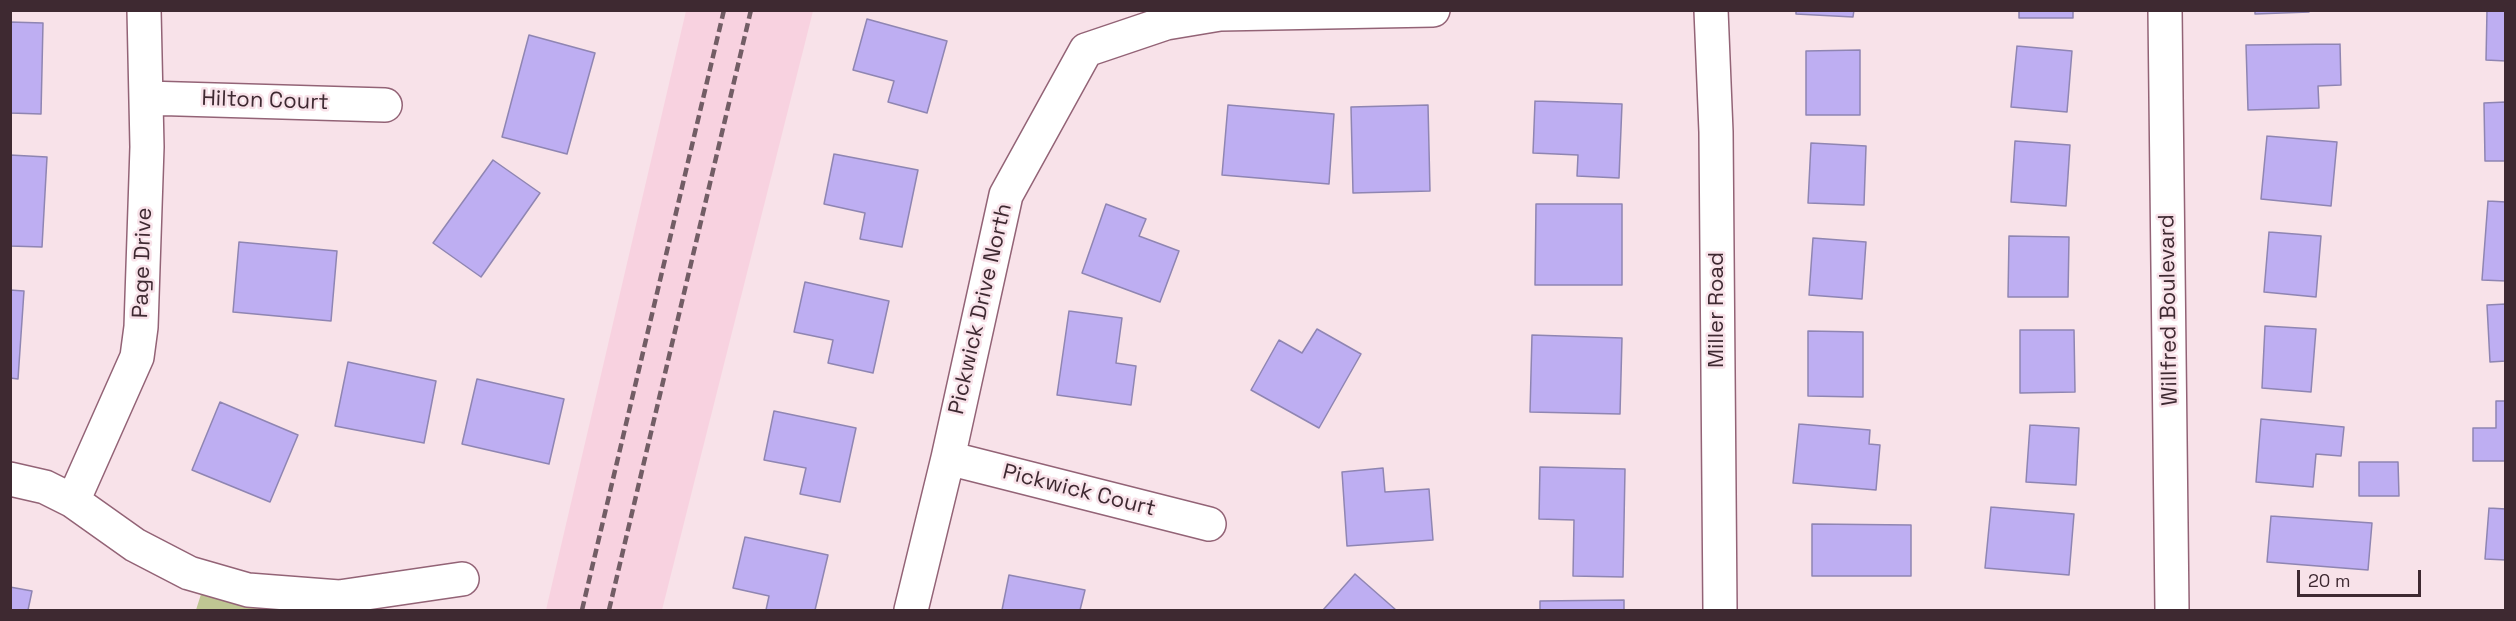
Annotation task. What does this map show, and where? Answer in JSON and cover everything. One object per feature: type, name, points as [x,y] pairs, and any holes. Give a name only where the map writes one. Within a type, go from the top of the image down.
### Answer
[{"type":"street","name":"Page Drive","points":[[73,501],[137,357],[141,327],[146,98],[144,10]]},
{"type":"street","name":"Pickwick Drive North","points":[[911,610],[948,458],[1006,195],[1086,50],[1166,24],[1220,14],[1433,10]]},
{"type":"street","name":"Miller Road","points":[[1711,10],[1716,132],[1720,610]]},
{"type":"street","name":"Willfred Boulevard","points":[[2165,10],[2172,610]]},
{"type":"street","name":"Hilton Court","points":[[146,98],[385,105]]},
{"type":"street","name":"Pickwick Court","points":[[948,458],[1209,524]]},
{"type":"street","points":[[10,478],[45,487],[73,501],[135,545],[189,573],[248,590],[339,597],[462,579]]},
{"type":"shaded area","points":[[686,11],[813,11],[662,610],[546,610]]},
{"type":"green space","points":[[202,591],[230,601],[264,608],[264,610],[196,610]]},
{"type":"building","points":[[1796,10],[1854,10],[1853,17],[1796,14]]},
{"type":"building","points":[[2019,10],[2073,10],[2073,18],[2019,18]]},
{"type":"building","points":[[2255,10],[2309,10],[2309,12],[2255,14]]},
{"type":"building","points":[[2487,10],[2506,10],[2506,61],[2486,60]]},
{"type":"building","points":[[867,19],[947,41],[927,113],[888,102],[894,81],[853,70]]},
{"type":"building","points":[[10,22],[43,23],[41,114],[10,113]]},
{"type":"building","points":[[529,35],[595,53],[567,154],[502,137]]},
{"type":"building","points":[[2340,44],[2341,85],[2318,86],[2319,108],[2248,110],[2246,45]]},
{"type":"building","points":[[2017,46],[2072,51],[2067,112],[2011,107]]},
{"type":"building","points":[[1860,50],[1860,115],[1806,115],[1806,51]]},
{"type":"building","points":[[1535,101],[1622,104],[1619,178],[1577,176],[1578,155],[1533,153]]},
{"type":"building","points":[[2506,102],[2506,161],[2485,161],[2484,103]]},
{"type":"building","points":[[1228,105],[1334,114],[1329,184],[1222,175]]},
{"type":"building","points":[[1428,105],[1430,191],[1353,193],[1351,107]]},
{"type":"building","points":[[2267,136],[2337,142],[2331,206],[2261,199]]},
{"type":"building","points":[[2015,141],[2070,145],[2066,206],[2011,202]]},
{"type":"building","points":[[1811,143],[1866,146],[1864,205],[1808,203]]},
{"type":"building","points":[[834,154],[918,170],[902,247],[860,239],[865,213],[824,204]]},
{"type":"building","points":[[10,155],[47,157],[42,247],[10,246]]},
{"type":"building","points":[[493,160],[540,193],[481,277],[433,243]]},
{"type":"building","points":[[2488,201],[2506,202],[2506,281],[2482,280]]},
{"type":"building","points":[[1106,204],[1146,219],[1139,236],[1179,251],[1160,302],[1082,273]]},
{"type":"building","points":[[1536,204],[1622,204],[1622,285],[1535,285]]},
{"type":"building","points":[[2269,232],[2321,236],[2316,297],[2264,292]]},
{"type":"building","points":[[2009,236],[2069,237],[2068,297],[2008,297]]},
{"type":"building","points":[[1813,238],[1866,242],[1862,299],[1809,295]]},
{"type":"building","points":[[239,242],[337,251],[331,321],[233,312]]},
{"type":"building","points":[[805,282],[889,301],[873,373],[828,363],[833,340],[794,332]]},
{"type":"building","points":[[10,290],[24,291],[18,379],[10,378]]},
{"type":"building","points":[[2506,304],[2506,361],[2490,362],[2487,305]]},
{"type":"building","points":[[1069,311],[1122,318],[1116,363],[1136,366],[1131,405],[1057,395]]},
{"type":"building","points":[[2265,326],[2316,329],[2311,392],[2262,388]]},
{"type":"building","points":[[1317,329],[1361,354],[1319,428],[1251,390],[1279,340],[1302,353]]},
{"type":"building","points":[[2020,330],[2074,330],[2075,392],[2020,393]]},
{"type":"building","points":[[1808,331],[1863,332],[1863,397],[1808,396]]},
{"type":"building","points":[[1532,335],[1622,338],[1620,414],[1530,412]]},
{"type":"building","points":[[348,362],[436,381],[424,443],[335,426]]},
{"type":"building","points":[[477,379],[564,399],[549,464],[462,444]]},
{"type":"building","points":[[2496,401],[2506,401],[2506,461],[2473,461],[2473,428],[2496,428]]},
{"type":"building","points":[[220,402],[298,435],[270,502],[192,470]]},
{"type":"building","points":[[774,411],[856,428],[840,502],[800,494],[806,468],[764,460]]},
{"type":"building","points":[[2261,419],[2344,427],[2341,456],[2316,454],[2313,487],[2256,482]]},
{"type":"building","points":[[1799,424],[1870,430],[1869,444],[1880,445],[1876,490],[1793,483]]},
{"type":"building","points":[[2030,425],[2079,428],[2076,485],[2026,482]]},
{"type":"building","points":[[2359,462],[2398,462],[2399,496],[2359,496]]},
{"type":"building","points":[[1540,467],[1625,469],[1623,577],[1573,576],[1574,520],[1539,519]]},
{"type":"building","points":[[1383,468],[1385,492],[1429,489],[1433,540],[1347,546],[1342,472]]},
{"type":"building","points":[[1991,507],[2074,514],[2069,575],[1985,568]]},
{"type":"building","points":[[2489,508],[2506,509],[2506,560],[2485,559]]},
{"type":"building","points":[[2271,516],[2372,523],[2368,570],[2267,562]]},
{"type":"building","points":[[1812,524],[1911,525],[1911,576],[1812,576]]},
{"type":"building","points":[[745,537],[828,555],[815,610],[766,610],[769,596],[733,588]]},
{"type":"building","points":[[1355,574],[1396,610],[1323,610]]},
{"type":"building","points":[[1009,575],[1085,590],[1080,610],[1002,610]]},
{"type":"building","points":[[10,587],[32,591],[28,610],[10,610]]},
{"type":"building","points":[[1624,600],[1624,610],[1540,610],[1540,601]]},
{"type":"railway","points":[[582,610],[724,10]]},
{"type":"railway","points":[[609,610],[751,10]]}]
